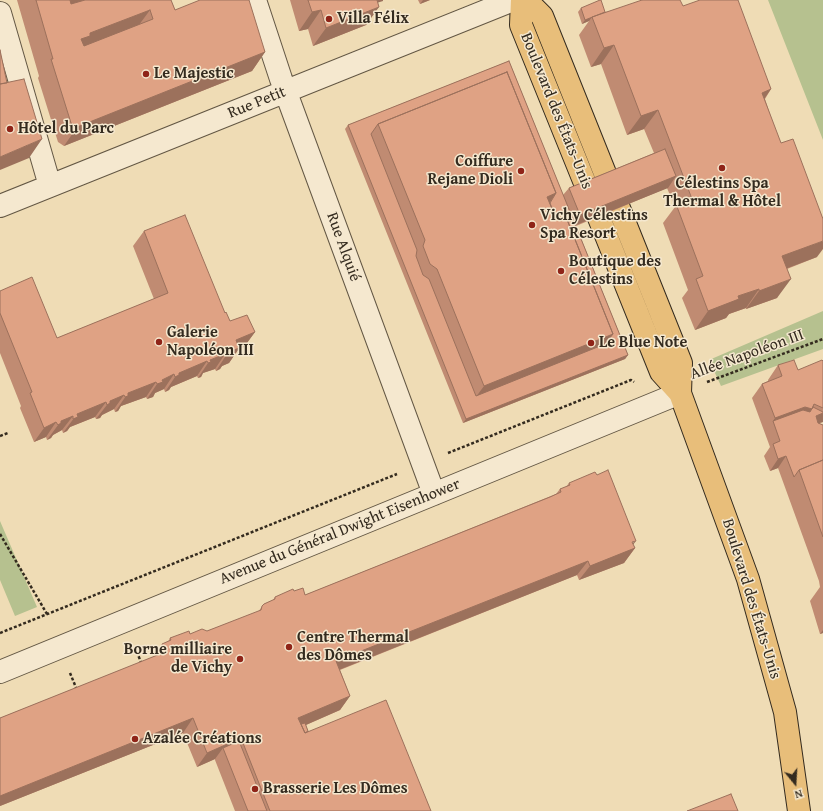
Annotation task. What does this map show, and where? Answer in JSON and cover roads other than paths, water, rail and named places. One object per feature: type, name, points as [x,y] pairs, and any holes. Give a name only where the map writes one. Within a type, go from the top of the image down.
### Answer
[{"type":"main road","name":"Boulevard des États-Unis","points":[[522,0],[521,25],[661,372],[673,396],[748,579],[785,712],[799,811]]},
{"type":"main road","name":"Boulevard des États-Unis","points":[[526,0],[542,16],[681,363],[673,396]]},
{"type":"street","name":"Rue Alquié","points":[[254,0],[434,494]]},
{"type":"street","name":"Rue Petit","points":[[0,206],[513,0]]},
{"type":"street","points":[[0,13],[50,186]]},
{"type":"street","name":"Avenue du Général Dwight Eisenhower","points":[[0,672],[673,396]]},
{"type":"place","name":"Villa Félix","points":[[329,19]]},
{"type":"place","name":"Le Majestic","points":[[146,74]]},
{"type":"place","name":"Hôtel du Parc","points":[[10,129]]},
{"type":"place","name":"Célestins Spa Thermal & Hôtel","points":[[722,168]]},
{"type":"place","name":"Coiffure Rejane Dioli","points":[[521,171]]},
{"type":"place","name":"Vichy Célestins Spa Resort","points":[[532,225]]},
{"type":"place","name":"Boutique des Célestins","points":[[561,271]]},
{"type":"place","name":"Galerie Napoléon III","points":[[159,342]]},
{"type":"place","name":"Le Blue Note","points":[[591,343]]},
{"type":"place","name":"Centre Thermal des Dômes","points":[[289,647]]},
{"type":"place","name":"Borne milliaire de Vichy","points":[[240,659]]},
{"type":"place","name":"Azalée Créations","points":[[135,739]]},
{"type":"place","name":"Brasserie Les Dômes","points":[[255,789]]}]
